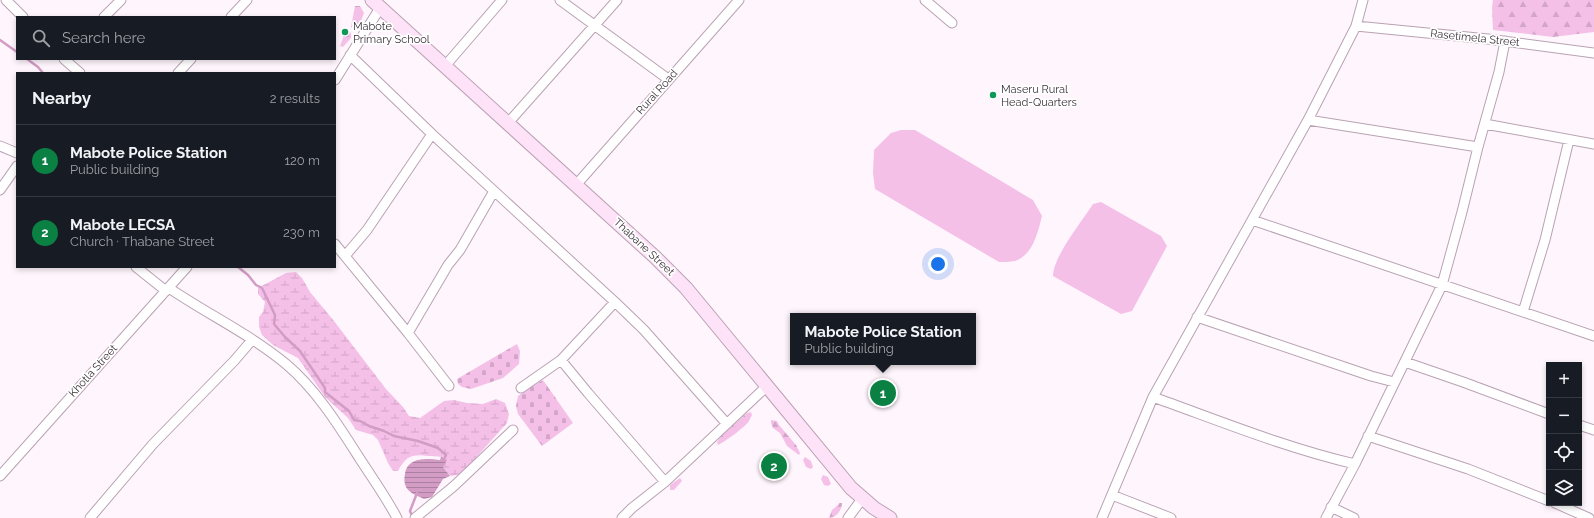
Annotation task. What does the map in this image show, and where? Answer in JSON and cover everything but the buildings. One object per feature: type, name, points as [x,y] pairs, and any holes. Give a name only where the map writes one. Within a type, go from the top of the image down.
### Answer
[{"type":"street","points":[[6,0],[22,16]]},
{"type":"street","points":[[105,16],[121,0]]},
{"type":"street","points":[[232,16],[247,0]]},
{"type":"street","points":[[445,66],[502,0]]},
{"type":"street","points":[[560,0],[668,80]]},
{"type":"street","points":[[508,123],[617,0]]},
{"type":"street","name":"Rural Road","points":[[576,185],[668,80],[709,36],[739,0]]},
{"type":"street","points":[[1102,518],[1153,397],[1308,120],[1356,26],[1363,0]]},
{"type":"street","points":[[927,1],[952,23]]},
{"type":"street","points":[[336,78],[379,3]]},
{"type":"street","name":"Thabane Street","points":[[379,3],[445,66],[655,257],[686,288],[847,483],[862,499],[890,518]]},
{"type":"street","name":"Rasetimela Street","points":[[1356,26],[1505,41],[1594,53]]},
{"type":"street","points":[[1326,518],[1355,464],[1442,285],[1499,72],[1505,41]]},
{"type":"street","points":[[350,55],[432,134],[644,330],[727,424]]},
{"type":"street","points":[[65,60],[79,72]]},
{"type":"street","points":[[179,72],[190,60]]},
{"type":"street","points":[[1308,120],[1478,147]]},
{"type":"street","points":[[1485,124],[1594,144]]},
{"type":"street","points":[[345,256],[367,230],[432,134]]},
{"type":"street","points":[[1523,312],[1545,240],[1569,140]]},
{"type":"street","points":[[0,146],[16,153]]},
{"type":"street","points":[[0,190],[16,167]]},
{"type":"street","points":[[408,333],[448,266],[460,250],[494,191]]},
{"type":"street","points":[[1252,220],[1594,336]]},
{"type":"street","points":[[336,245],[449,386]]},
{"type":"street","points":[[137,268],[167,289],[252,340],[286,364],[306,383],[344,435],[387,499],[397,518]]},
{"type":"street","name":"Khotla Street","points":[[0,476],[186,268]]},
{"type":"street","points":[[521,388],[561,360],[615,302]]},
{"type":"street","points":[[1197,316],[1371,376],[1394,382]]},
{"type":"street","points":[[90,518],[153,444],[234,361],[252,340]]},
{"type":"street","points":[[561,360],[665,482]]},
{"type":"street","points":[[1405,362],[1464,382],[1546,413]]},
{"type":"street","points":[[622,518],[632,508],[665,482],[767,386]]},
{"type":"street","points":[[1153,397],[1275,441],[1328,458],[1355,464]]},
{"type":"street","points":[[1582,426],[1594,430]]},
{"type":"street","points":[[415,518],[454,486],[513,430]]},
{"type":"street","points":[[1368,436],[1468,469],[1546,500]]},
{"type":"street","points":[[1112,495],[1171,518]]},
{"type":"street","points":[[848,518],[862,499]]},
{"type":"street","points":[[1562,506],[1589,518]]},
{"type":"street","points":[[1331,507],[1354,518]]},
{"type":"green space","points":[[1493,0],[1594,0],[1594,32],[1553,37],[1493,30]]},
{"type":"green space","points":[[355,6],[360,6],[364,13],[359,26],[353,29],[351,27]]},
{"type":"green space","points":[[348,31],[351,33],[351,38],[343,47],[340,46],[344,35]]},
{"type":"green space","points":[[901,130],[915,130],[1033,200],[1042,216],[1034,242],[1026,254],[1015,261],[999,262],[875,189],[873,173],[874,150],[891,133]]},
{"type":"green space","points":[[1101,202],[1161,236],[1167,246],[1132,311],[1121,314],[1053,276],[1054,268],[1069,239],[1093,204]]},
{"type":"green space","points":[[296,272],[386,389],[403,407],[409,416],[420,418],[444,401],[454,400],[483,404],[496,399],[505,403],[509,414],[507,423],[463,472],[450,476],[443,467],[441,457],[422,455],[410,457],[404,462],[398,471],[393,471],[378,440],[373,435],[356,430],[348,418],[325,397],[298,358],[273,345],[262,335],[259,327],[259,317],[263,312],[265,302],[258,294],[258,288],[286,273]]},
{"type":"green space","points":[[517,344],[520,351],[519,364],[503,378],[471,389],[462,387],[458,384],[457,379]]},
{"type":"green space","points":[[543,380],[573,423],[542,446],[518,414],[516,406],[518,396]]},
{"type":"green space","points":[[751,412],[752,415],[747,424],[726,441],[718,445],[717,442],[722,435],[747,413]]},
{"type":"green space","points":[[771,420],[777,421],[796,445],[800,453],[799,455],[787,446],[780,433],[773,428]]},
{"type":"green space","points":[[805,457],[811,461],[813,467],[811,469],[806,467],[803,460]]},
{"type":"green space","points":[[823,475],[828,477],[831,484],[828,486],[824,485],[821,479]]},
{"type":"green space","points":[[680,478],[682,481],[674,490],[670,490],[670,485]]},
{"type":"green space","points":[[839,503],[842,503],[840,511],[834,517],[829,518],[832,510]]},
{"type":"shaded area","points":[[441,457],[447,460],[443,467],[450,476],[443,479],[432,497],[424,499],[407,489],[404,479],[409,464],[424,459],[440,460]]},
{"type":"waterway","points":[[0,40],[16,51]]},
{"type":"waterway","points":[[28,60],[42,72]]},
{"type":"waterway","points":[[239,268],[248,275],[256,285],[262,288],[275,315],[274,324],[300,351],[325,388],[325,392],[349,411],[354,420],[360,421],[394,436],[418,441],[438,448],[446,455],[443,461]]},
{"type":"waterway","points":[[413,518],[410,511],[417,493]]},
{"type":"place","name":"Mabote Primary School","points":[[345,32]]},
{"type":"place","name":"Maseru Rural Head-Quarters","points":[[993,95]]},
{"type":"place","name":"Mabote Police Station","points":[[883,393]]},
{"type":"place","name":"Mabote LECSA","points":[[774,466]]}]
